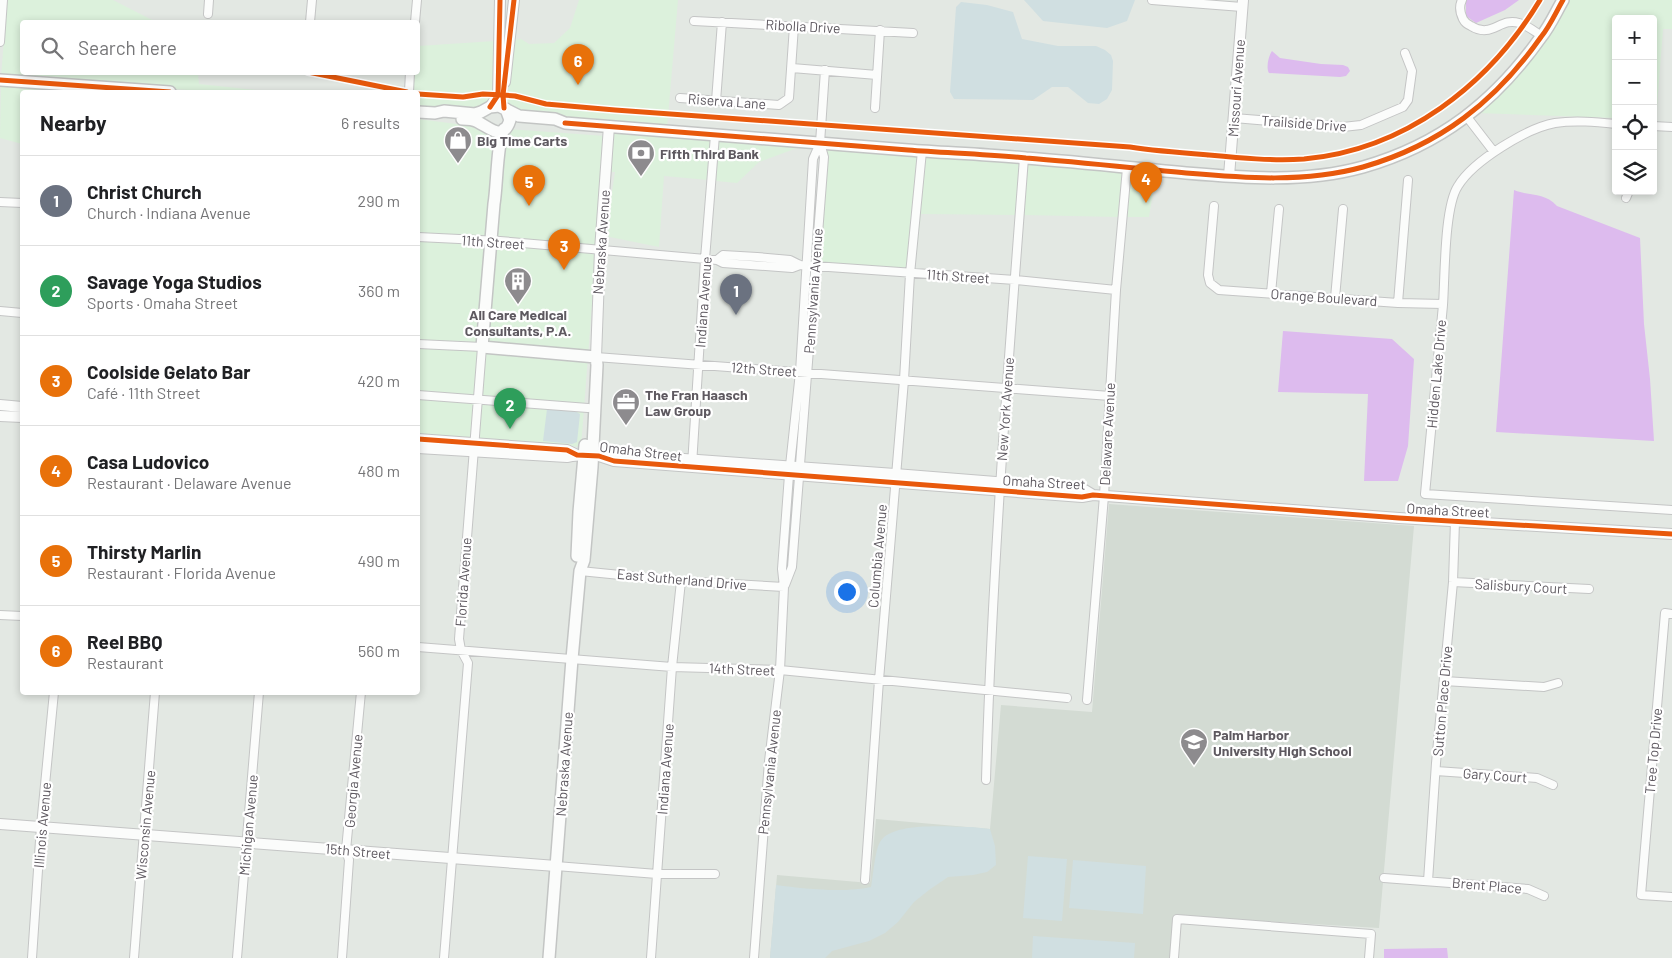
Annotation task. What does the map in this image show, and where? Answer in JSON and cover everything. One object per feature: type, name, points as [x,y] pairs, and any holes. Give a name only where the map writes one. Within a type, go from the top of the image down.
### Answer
[{"type":"main road","points":[[420,112],[435,113],[444,111],[475,114],[499,106],[519,116],[555,119],[565,123],[1024,158],[1229,176],[1283,178],[1343,172],[1366,166],[1424,143],[1467,117],[1499,88],[1542,36],[1563,0]]},
{"type":"main road","points":[[0,80],[101,90]]},
{"type":"main road","points":[[488,129],[484,117],[489,108]]},
{"type":"main road","points":[[505,109],[510,120],[505,128]]},
{"type":"main road","points":[[435,113],[444,117],[475,120],[488,129],[498,131],[518,124],[554,126],[565,123]]},
{"type":"main road","name":"Florida Avenue","points":[[482,348],[500,138],[505,128]]},
{"type":"main road","name":"Florida Avenue","points":[[488,129],[494,144],[491,175],[494,204]]},
{"type":"main road","name":"12th Street","points":[[482,348],[596,357]]},
{"type":"main road","name":"Nebraska Avenue","points":[[549,958],[572,659],[580,571],[584,560],[590,366],[596,357]]},
{"type":"main road","name":"Nebraska Avenue","points":[[588,456],[597,365],[596,357]]},
{"type":"street","points":[[0,42],[3,0]]},
{"type":"street","points":[[208,14],[209,0]]},
{"type":"street","points":[[310,20],[312,0]]},
{"type":"street","points":[[415,20],[417,0]]},
{"type":"street","points":[[489,108],[497,99],[498,94],[500,0]]},
{"type":"street","points":[[505,109],[503,95],[514,0]]},
{"type":"street","points":[[1152,0],[1242,3]]},
{"type":"street","points":[[1462,0],[1460,5],[1465,23],[1478,30],[1485,31],[1508,22],[1518,22],[1542,36]]},
{"type":"street","name":"Missouri Avenue","points":[[1229,176],[1242,3]]},
{"type":"street","name":"Ribolla Drive","points":[[694,21],[913,33]]},
{"type":"street","points":[[716,101],[722,22]]},
{"type":"street","name":"Riserva Lane","points":[[680,98],[779,105],[789,98],[794,26]]},
{"type":"street","points":[[875,108],[880,30]]},
{"type":"street","name":"Trailside Drive","points":[[1234,118],[1343,127],[1361,125],[1403,107],[1408,100],[1412,71],[1405,53]]},
{"type":"street","points":[[792,68],[877,75]]},
{"type":"street","name":"Pennsylvania Avenue","points":[[754,958],[769,761],[780,670],[784,587],[782,569],[804,372],[807,265],[813,159],[820,143],[825,70]]},
{"type":"street","points":[[409,90],[410,75]]},
{"type":"street","points":[[1467,117],[1494,152]]},
{"type":"street","name":"Hidden Lake Drive","points":[[1612,124],[1573,121],[1554,123],[1528,132],[1494,152],[1467,174],[1457,186],[1450,209],[1425,494],[1672,510]]},
{"type":"street","name":"Nebraska Avenue","points":[[596,357],[600,250],[609,126]]},
{"type":"street","points":[[1657,126],[1672,127]]},
{"type":"street","name":"Indiana Avenue","points":[[692,464],[715,135]]},
{"type":"street","name":"Columbia Avenue","points":[[865,880],[879,680],[904,380],[910,274],[922,151]]},
{"type":"street","name":"New York Avenue","points":[[986,780],[988,691],[999,487],[1024,158]]},
{"type":"street","name":"Delaware Avenue","points":[[1087,700],[1104,496],[1116,290],[1127,168]]},
{"type":"street","points":[[1398,303],[1408,180]]},
{"type":"street","points":[[0,202],[20,203]]},
{"type":"street","name":"Orange Boulevard","points":[[1214,206],[1208,264],[1209,281],[1219,290],[1398,303],[1443,304]]},
{"type":"street","points":[[1271,293],[1279,210]]},
{"type":"street","points":[[1336,298],[1343,210]]},
{"type":"street","name":"11th Street","points":[[420,236],[717,260],[723,263],[792,268],[807,265],[910,274],[1014,280],[1116,290]]},
{"type":"street","points":[[0,312],[20,313]]},
{"type":"street","name":"12th Street","points":[[420,344],[482,348]]},
{"type":"street","name":"Florida Avenue","points":[[444,958],[468,663],[461,650],[459,639],[482,348]]},
{"type":"street","name":"12th Street","points":[[596,357],[1110,396]]},
{"type":"street","points":[[420,395],[588,408]]},
{"type":"street","points":[[0,405],[20,407]]},
{"type":"street","points":[[0,416],[20,417]]},
{"type":"street","name":"Omaha Street","points":[[420,439],[474,448]]},
{"type":"street","name":"Omaha Street","points":[[420,448],[567,450],[588,456],[616,454],[692,464],[999,487],[1082,497],[1093,495],[1455,521],[1672,534]]},
{"type":"street","name":"Sutton Place Drive","points":[[1428,881],[1453,582],[1455,521]]},
{"type":"street","name":"East Sutherland Drive","points":[[580,571],[681,581],[784,587]]},
{"type":"street","name":"Indiana Avenue","points":[[651,958],[672,667],[681,581]]},
{"type":"street","name":"Salisbury Court","points":[[1453,582],[1589,589]]},
{"type":"street","name":"Tree Top Drive","points":[[1672,614],[1665,613],[1640,895],[1672,897]]},
{"type":"street","points":[[0,615],[20,616]]},
{"type":"street","name":"14th Street","points":[[420,647],[672,667],[780,670],[1067,698]]},
{"type":"street","points":[[1444,681],[1544,687],[1558,683]]},
{"type":"street","name":"Illinois Avenue","points":[[32,958],[41,826],[54,695]]},
{"type":"street","name":"Wisconsin Avenue","points":[[134,958],[155,695]]},
{"type":"street","name":"Michigan Avenue","points":[[237,958],[259,695]]},
{"type":"street","name":"Georgia Avenue","points":[[342,958],[349,860],[346,850],[361,695]]},
{"type":"street","name":"Gary Court","points":[[1436,771],[1537,778],[1553,785]]},
{"type":"street","name":"15th Street","points":[[0,824],[657,874],[715,874]]},
{"type":"street","name":"Brent Place","points":[[1384,878],[1528,888],[1544,896]]},
{"type":"street","points":[[1174,958],[1177,919],[1371,934],[1369,958]]},
{"type":"shaded area","points":[[7,0],[113,0],[152,20],[20,20],[20,75],[198,75],[199,84],[257,90],[187,90],[1,77]]},
{"type":"shaded area","points":[[579,0],[678,0],[667,128],[520,113],[507,105],[514,40],[521,39],[529,44],[554,43],[570,28]]},
{"type":"shaded area","points":[[1024,0],[1135,0],[1127,21],[1107,28],[1043,21]]},
{"type":"shaded area","points":[[1466,0],[1519,0],[1505,10],[1476,23],[1466,16]]},
{"type":"shaded area","points":[[1568,0],[1672,0],[1672,29],[1663,29],[1657,107],[1657,15],[1612,15],[1612,118],[1478,113],[1540,50]]},
{"type":"shaded area","points":[[961,2],[987,5],[1013,12],[1022,39],[1058,46],[1096,46],[1105,50],[1111,55],[1113,61],[1112,90],[1107,99],[1099,104],[1088,103],[1068,87],[1052,87],[1033,100],[954,99],[950,92],[956,7]]},
{"type":"shaded area","points":[[495,41],[493,97],[480,109],[420,109],[420,90],[413,90],[414,75],[420,75],[420,46]]},
{"type":"shaded area","points":[[1272,51],[1280,58],[1343,65],[1348,67],[1350,71],[1346,76],[1340,77],[1269,73],[1268,62]]},
{"type":"shaded area","points":[[1,84],[97,90],[20,90],[20,143],[0,138]]},
{"type":"shaded area","points":[[420,119],[480,127],[605,136],[581,447],[420,434]]},
{"type":"shaded area","points":[[613,130],[711,139],[708,180],[664,176],[659,247],[605,236],[615,172],[610,172]]},
{"type":"shaded area","points":[[719,139],[805,145],[759,162],[737,183],[716,181]]},
{"type":"shaded area","points":[[825,147],[917,154],[907,270],[819,263]]},
{"type":"shaded area","points":[[925,155],[1020,161],[1016,215],[921,214],[915,270]]},
{"type":"shaded area","points":[[1028,162],[1122,171],[1118,217],[1024,215]]},
{"type":"shaded area","points":[[1130,171],[1156,174],[1149,217],[1126,217]]},
{"type":"shaded area","points":[[1514,190],[1542,197],[1557,206],[1640,238],[1644,324],[1654,441],[1496,432]]},
{"type":"shaded area","points":[[1283,331],[1392,339],[1414,359],[1408,446],[1398,481],[1364,481],[1368,394],[1278,392]]},
{"type":"shaded area","points":[[547,409],[575,411],[580,414],[577,442],[572,444],[543,441]]},
{"type":"shaded area","name":"Palm Harbor University High School","points":[[1109,504],[1414,526],[1379,928],[1174,916],[1171,958],[770,958],[777,875],[870,883],[876,819],[990,829],[1001,705],[1092,712]]},
{"type":"shaded area","points":[[936,826],[990,829],[995,846],[996,865],[987,872],[948,877],[914,902],[898,922],[885,933],[869,941],[832,951],[825,958],[770,958],[776,885],[837,890],[871,887],[878,846],[886,835],[909,828]]},
{"type":"shaded area","points":[[1028,856],[1067,859],[1062,921],[1023,918]]},
{"type":"shaded area","points":[[1073,860],[1146,866],[1143,914],[1069,908]]},
{"type":"shaded area","points":[[1033,936],[1135,943],[1134,958],[1032,958]]},
{"type":"shaded area","points":[[1447,948],[1448,958],[1384,958],[1384,949]]},
{"type":"cycle path","points":[[490,107],[498,95],[500,0]]},
{"type":"cycle path","points":[[504,108],[503,95],[514,0]]},
{"type":"cycle path","points":[[420,94],[463,97],[483,94],[503,95],[546,104],[615,110],[1130,147],[1244,158],[1304,159],[1341,153],[1376,142],[1410,127],[1441,108],[1470,85],[1496,59],[1519,31],[1540,0]]},
{"type":"cycle path","points":[[565,123],[1086,163],[1186,173],[1275,178],[1319,175],[1363,167],[1391,158],[1417,147],[1464,118],[1505,82],[1547,28],[1563,0]]},
{"type":"cycle path","points":[[323,75],[397,90]]},
{"type":"cycle path","points":[[0,80],[142,90]]},
{"type":"cycle path","points":[[420,439],[567,450],[577,455],[599,456],[614,461],[1082,497],[1093,495],[1399,518],[1672,534]]},
{"type":"place","name":"Reel BBQ","points":[[578,85]]},
{"type":"place","name":"Big Time Carts","points":[[458,164]]},
{"type":"place","name":"Fifth Third Bank","points":[[641,177]]},
{"type":"place","name":"Casa Ludovico","points":[[1146,203]]},
{"type":"place","name":"Thirsty Marlin","points":[[529,206]]},
{"type":"place","name":"Coolside Gelato Bar","points":[[564,270]]},
{"type":"place","name":"All Care Medical Consultants, P.A.","points":[[518,305]]},
{"type":"place","name":"Christ Church","points":[[736,315]]},
{"type":"place","name":"The Fran Haasch Law Group","points":[[626,426]]},
{"type":"place","name":"Savage Yoga Studios","points":[[510,429]]},
{"type":"place","name":"Palm Harbor University High School","points":[[1194,766]]}]
